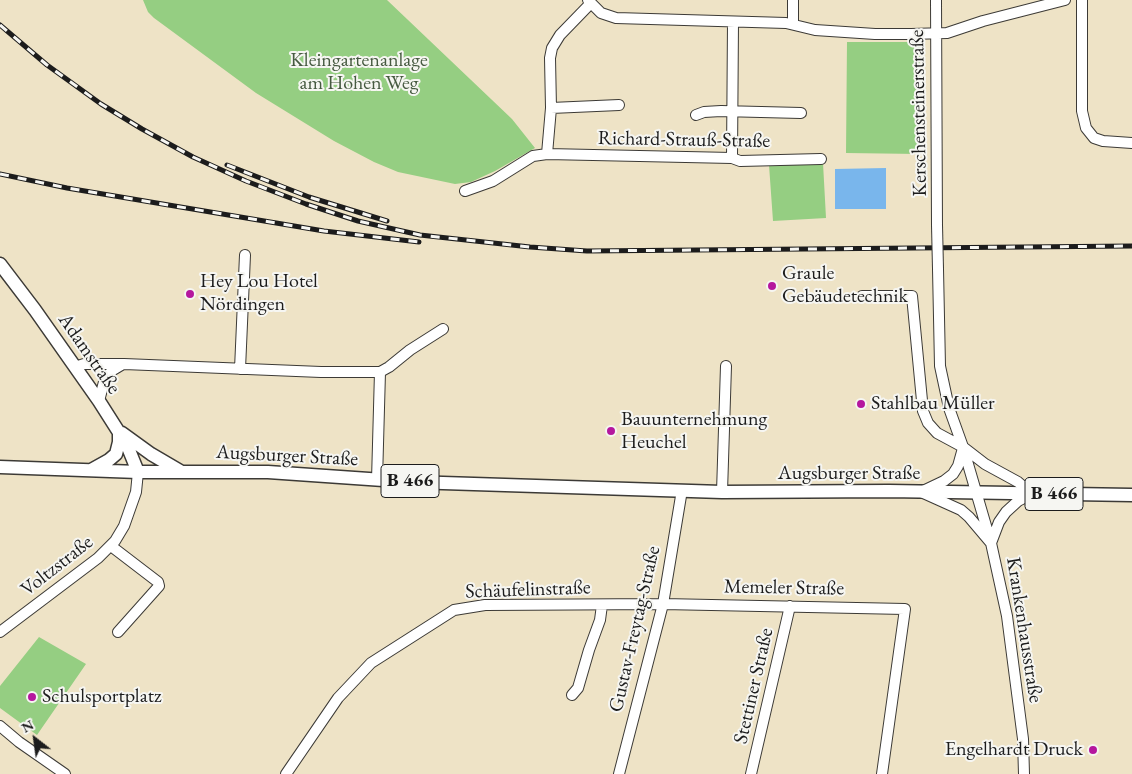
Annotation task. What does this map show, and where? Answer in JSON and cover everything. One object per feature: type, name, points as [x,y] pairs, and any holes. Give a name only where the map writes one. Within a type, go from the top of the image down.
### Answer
[{"type":"main road","name":"Adamstraße","points":[[0,264],[99,401],[127,444],[138,472]]},
{"type":"main road","points":[[91,470],[116,454],[120,442],[118,430]]},
{"type":"main road","name":"B 466","points":[[118,430],[151,454],[180,471]]},
{"type":"main road","name":"Augsburger Straße","points":[[0,467],[138,472],[268,472],[377,480],[722,492],[1132,495]]},
{"type":"street","points":[[793,0],[793,24]]},
{"type":"street","name":"Kerschensteinerstraße","points":[[936,0],[940,366],[949,408],[963,447]]},
{"type":"street","points":[[547,154],[551,108],[550,58],[552,48],[589,1],[601,12],[616,18],[793,24],[815,30],[875,34],[936,34],[947,33],[983,21],[1065,0]]},
{"type":"street","points":[[1082,0],[1082,111],[1086,128],[1094,138],[1103,141],[1132,143]]},
{"type":"street","points":[[732,158],[733,22]]},
{"type":"street","points":[[551,108],[619,105]]},
{"type":"street","points":[[696,115],[704,112],[801,113]]},
{"type":"street","name":"Richard-Strauß-Straße","points":[[465,191],[493,181],[533,156],[547,154],[732,158],[740,161],[821,159]]},
{"type":"street","points":[[240,369],[245,256]]},
{"type":"street","points":[[862,296],[912,296],[924,417],[937,433],[1018,482],[1032,494],[1018,501],[1006,512],[999,522],[992,543]]},
{"type":"street","points":[[75,367],[84,364],[124,364],[321,372],[380,372],[443,329]]},
{"type":"street","points":[[99,401],[105,378],[113,370],[124,364]]},
{"type":"street","points":[[722,492],[726,366]]},
{"type":"street","points":[[377,480],[380,372]]},
{"type":"street","points":[[920,492],[938,484],[953,474],[958,466],[963,447]]},
{"type":"street","points":[[963,447],[977,494]]},
{"type":"street","name":"Voltzstraße","points":[[0,632],[98,558],[111,546],[124,526],[137,487],[138,472]]},
{"type":"street","name":"Gustav-Freytag-Straße","points":[[618,774],[663,604],[682,490]]},
{"type":"street","points":[[920,492],[961,510],[992,543]]},
{"type":"street","name":"Krankenhausstraße","points":[[977,494],[992,543],[1007,616],[1023,739],[1024,774]]},
{"type":"street","name":"Voltzstraße","points":[[111,546],[158,582],[159,586],[118,632]]},
{"type":"street","name":"Schäufelinstraße","points":[[286,774],[338,698],[371,663],[452,611],[485,605],[663,604]]},
{"type":"street","name":"Memeler Straße","points":[[663,604],[905,609],[882,774]]},
{"type":"street","name":"Schäufelinstraße","points":[[572,695],[578,688],[600,620],[602,605]]},
{"type":"street","name":"Stettiner Straße","points":[[751,774],[774,682],[790,606]]},
{"type":"street","points":[[0,726],[19,742],[65,774]]},
{"type":"green space","name":"Kleingartenanlage am Hohen Weg","points":[[143,0],[387,0],[512,119],[535,148],[495,171],[471,182],[455,184],[398,172],[334,141],[256,93],[154,18],[148,12]]},
{"type":"green space","points":[[847,42],[920,42],[919,154],[846,153]]},
{"type":"green space","points":[[823,163],[826,218],[773,221],[769,165]]},
{"type":"green space","name":"Schulsportplatz","points":[[39,637],[86,664],[37,735],[0,708],[0,686]]},
{"type":"water","points":[[886,168],[886,209],[835,209],[835,169]]},
{"type":"railway","points":[[0,25],[47,65],[101,104],[193,157],[246,181],[306,204],[358,221],[420,235],[587,251],[1132,246]]},
{"type":"railway","points":[[227,165],[309,197],[387,221]]},
{"type":"railway","points":[[0,174],[67,188],[324,231],[419,242]]},
{"type":"place","name":"Graule Gebäudetechnik","points":[[772,286]]},
{"type":"place","name":"Hey Lou Hotel Nördingen","points":[[190,294]]},
{"type":"place","name":"Stahlbau Müller","points":[[861,404]]},
{"type":"place","name":"Bauunternehmung Heuchel","points":[[611,431]]},
{"type":"place","name":"Schulsportplatz","points":[[32,697]]},
{"type":"place","name":"Engelhardt Druck","points":[[1093,750]]}]
